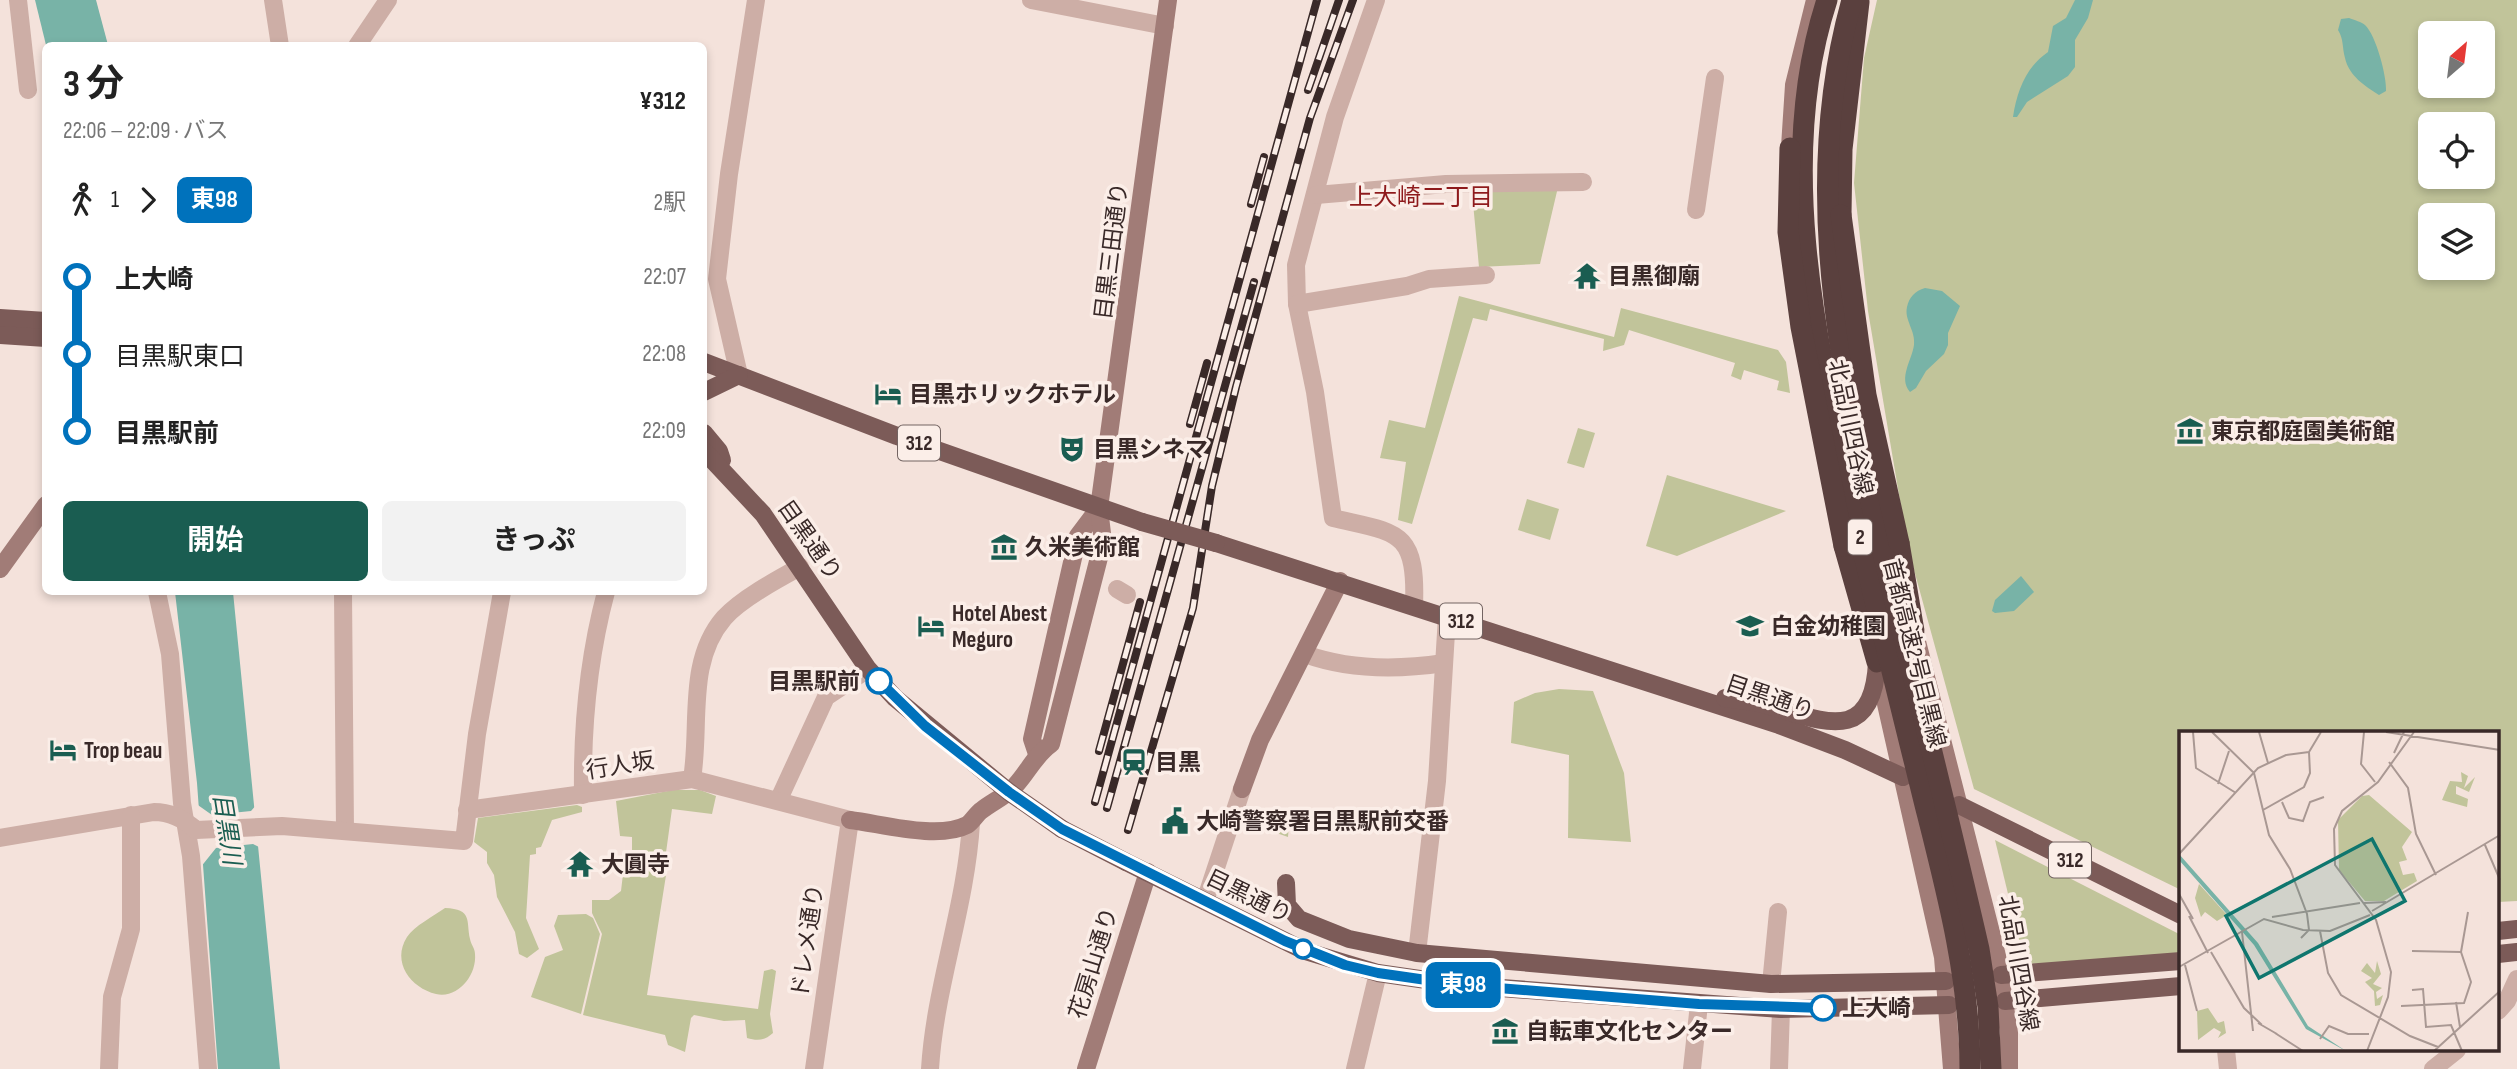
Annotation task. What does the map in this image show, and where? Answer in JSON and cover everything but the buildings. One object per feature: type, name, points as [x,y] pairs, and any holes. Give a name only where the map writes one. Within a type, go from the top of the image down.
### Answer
[{"type":"highway","points":[[1826,0],[1802,66],[1790,140],[1788,232],[1801,327],[1844,546],[1877,662]]},
{"type":"highway","name":"首都高速2号目黒線","points":[[1826,0],[1812,61],[1805,120],[1805,201],[1813,304],[1864,554],[1959,950],[1970,1069]]},
{"type":"highway","name":"首都高速2号目黒線","points":[[1852,0],[1838,56],[1828,122],[1826,201],[1833,298],[1856,429],[1882,550],[1979,949],[1988,1007],[1991,1069]]},
{"type":"highway","points":[[1859,0],[1842,149],[1842,215],[1866,395],[1899,543],[1914,631]]},
{"type":"main road","name":"目黒三田通り","points":[[1099,508],[1168,0]]},
{"type":"main road","name":"北品川四谷線","points":[[1815,0],[1799,57],[1788,137],[1791,264],[1946,981],[1952,1069]]},
{"type":"main road","name":"北品川四谷線","points":[[1868,0],[1854,76],[1847,141],[1843,247],[1852,335],[1877,483],[2001,975],[2009,1069]]},
{"type":"main road","points":[[0,318],[42,321]]},
{"type":"main road","points":[[0,335],[42,338]]},
{"type":"main road","name":"目黒通り","points":[[707,363],[1099,508],[1340,581],[1670,688],[1845,750],[1902,777]]},
{"type":"main road","points":[[707,391],[739,375]]},
{"type":"main road","points":[[707,437],[719,451],[727,473]]},
{"type":"main road","name":"目黒通り","points":[[707,454],[763,514],[868,669],[914,716],[1009,792],[1062,829],[1306,951],[1378,973],[1461,985],[1781,1009],[1949,1005]]},
{"type":"main road","points":[[1037,754],[1032,739],[1076,542],[1099,508]]},
{"type":"main road","points":[[850,820],[936,831],[954,830],[971,823],[980,811],[1009,792],[1024,777],[1037,754],[1051,744],[1103,542],[1099,508]]},
{"type":"main road","points":[[0,569],[42,511]]},
{"type":"main road","points":[[1242,789],[1261,740],[1340,581]]},
{"type":"main road","points":[[1670,688],[1762,704],[1820,722],[1840,723],[1855,717],[1868,701],[1876,682],[1877,662]]},
{"type":"main road","name":"312","points":[[1959,805],[2179,914]]},
{"type":"main road","name":"花房山通り","points":[[1086,1069],[1148,873]]},
{"type":"main road","name":"目黒通り","points":[[1286,883],[1287,905],[1299,919],[1349,939],[1417,953],[1771,984],[1946,981]]},
{"type":"main road","points":[[2001,975],[2179,961]]},
{"type":"main road","points":[[2005,1001],[2179,986]]},
{"type":"street","points":[[18,0],[28,90]]},
{"type":"street","points":[[273,0],[279,42]]},
{"type":"street","points":[[360,42],[388,0]]},
{"type":"street","points":[[739,375],[717,279],[729,174],[756,0]]},
{"type":"street","points":[[1031,0],[1165,26]]},
{"type":"street","points":[[1376,0],[1335,117],[1296,265],[1297,304],[1315,392],[1333,518],[1394,532],[1406,545],[1415,584],[1414,606]]},
{"type":"street","points":[[1696,210],[1715,78]]},
{"type":"street","points":[[1316,195],[1446,184],[1583,182]]},
{"type":"street","points":[[1297,304],[1407,286],[1429,279],[1486,275]]},
{"type":"street","points":[[692,779],[700,662],[711,636],[726,616],[800,567]]},
{"type":"street","points":[[158,595],[170,654],[182,803],[191,826],[208,1069]]},
{"type":"street","points":[[343,595],[345,831]]},
{"type":"street","points":[[0,838],[131,815],[164,812],[191,826],[261,826],[464,841],[477,734],[501,595]]},
{"type":"street","points":[[583,795],[583,732],[589,660],[605,595]]},
{"type":"street","points":[[1417,953],[1437,781],[1447,616]]},
{"type":"street","points":[[1305,654],[1335,664],[1355,666],[1444,663]]},
{"type":"street","points":[[779,799],[826,697],[868,669]]},
{"type":"street","name":"行人坂","points":[[467,810],[692,779],[779,799],[814,812],[850,820]]},
{"type":"street","points":[[1205,901],[1242,789]]},
{"type":"street","points":[[108,1069],[113,997],[131,929],[131,815]]},
{"type":"street","name":"ドレメ通り","points":[[814,1069],[850,820]]},
{"type":"street","points":[[930,1069],[932,1038],[964,890],[971,823]]},
{"type":"street","points":[[1771,984],[1778,912]]},
{"type":"street","points":[[1355,1069],[1378,973]]},
{"type":"street","points":[[2500,1009],[2507,1001],[2517,979]]},
{"type":"street","points":[[1692,1069],[1699,1004]]},
{"type":"street","points":[[1779,1069],[1781,1009]]},
{"type":"street","points":[[2433,1069],[2454,1052]]},
{"type":"green space","points":[[1877,0],[2517,0],[2517,901],[2500,902],[2500,731],[2179,731],[2179,889],[1974,789],[1908,548],[1868,311],[1854,183],[1864,58]]},
{"type":"green space","points":[[1558,187],[1540,264],[1479,267],[1472,192]]},
{"type":"green space","points":[[1459,296],[1614,337],[1621,308],[1778,350],[1786,362],[1790,393],[1777,390],[1779,381],[1744,370],[1741,380],[1731,376],[1735,363],[1629,330],[1624,345],[1603,351],[1604,339],[1490,309],[1487,321],[1473,318],[1412,524],[1398,520],[1406,462],[1380,458],[1389,420],[1425,428]]},
{"type":"green space","points":[[1578,428],[1595,433],[1584,468],[1567,463]]},
{"type":"green space","points":[[1667,475],[1786,511],[1677,556],[1646,546]]},
{"type":"green space","points":[[1527,499],[1559,509],[1550,540],[1518,530]]},
{"type":"green space","points":[[1559,689],[1593,691],[1624,773],[1631,842],[1568,838],[1569,755],[1511,743],[1514,702],[1535,693]]},
{"type":"green space","points":[[673,790],[700,790],[716,796],[712,814],[672,809],[664,867],[667,869],[647,995],[758,1009],[764,971],[772,969],[776,971],[770,1014],[773,1033],[763,1039],[747,1038],[745,1020],[724,1021],[694,1015],[691,1018],[685,1052],[668,1045],[665,1035],[583,1015],[602,934],[592,913],[592,900],[609,900],[621,891],[623,874],[632,873],[632,837],[620,836],[616,801]]},
{"type":"green space","points":[[577,805],[582,807],[582,812],[552,820],[541,847],[536,848],[536,854],[530,855],[526,918],[539,949],[527,958],[519,954],[515,932],[497,897],[494,875],[487,863],[487,852],[474,842],[478,818]]},
{"type":"green space","points":[[1261,810],[1284,818],[1289,824],[1288,837],[1245,822],[1254,811]]},
{"type":"green space","points":[[1995,840],[2179,934],[2179,958],[2025,964]]},
{"type":"green space","points":[[445,908],[460,911],[466,917],[475,962],[464,984],[452,993],[444,995],[427,991],[412,980],[406,973],[401,956],[410,933]]},
{"type":"green space","points":[[586,914],[593,918],[600,934],[581,1014],[531,997],[545,957],[563,950],[554,926],[558,915]]},
{"type":"water","points":[[35,0],[96,0],[107,42],[45,42]]},
{"type":"water","points":[[2075,0],[2093,0],[2088,18],[2075,40],[2075,67],[2068,76],[2027,102],[2017,117],[2013,117],[2017,98],[2028,72],[2048,52],[2053,26],[2066,18]]},
{"type":"water","points":[[2349,18],[2365,25],[2377,47],[2386,85],[2386,91],[2379,95],[2358,80],[2347,64],[2338,30],[2341,19]]},
{"type":"water","points":[[1925,288],[1942,291],[1960,306],[1948,333],[1948,345],[1944,354],[1910,392],[1905,375],[1914,340],[1907,307],[1913,295]]},
{"type":"water","points":[[2021,576],[2034,592],[2014,611],[1992,611],[1995,600]]},
{"type":"water","name":"目黒川","points":[[175,595],[233,595],[280,1069],[218,1069],[197,783]]},
{"type":"pier","points":[[195,803],[212,815],[251,811],[257,804],[261,848],[253,844],[216,848],[200,868]]},
{"type":"railway","points":[[1095,802],[1317,0]]},
{"type":"railway","points":[[1308,90],[1339,0]]},
{"type":"railway","points":[[1128,830],[1193,608],[1212,486],[1236,387],[1310,118],[1353,0]]},
{"type":"railway","points":[[1251,204],[1264,157]]},
{"type":"railway","points":[[1107,808],[1254,282]]},
{"type":"railway","points":[[1190,424],[1207,363]]},
{"type":"railway","points":[[1099,751],[1140,602]]},
{"type":"bus line","name":"東98","points":[[879,681],[925,726],[1009,792],[1062,829],[1285,941],[1345,965],[1378,973],[1461,985],[1699,1004],[1781,1009],[1823,1008]]},
{"type":"place","name":"目黒御廟","points":[[1587,276]]},
{"type":"place","name":"目黒ホリックホテル","points":[[888,394]]},
{"type":"place","name":"東京都庭園美術館","points":[[2190,431]]},
{"type":"place","name":"目黒シネマ","points":[[1072,449]]},
{"type":"place","name":"久米美術館","points":[[1004,547]]},
{"type":"place","name":"Hotel Abest Meguro","points":[[931,626]]},
{"type":"place","name":"白金幼稚園","points":[[1750,626]]},
{"type":"place","name":"目黒駅前","points":[[879,681]]},
{"type":"place","name":"Trop beau","points":[[63,750]]},
{"type":"place","name":"目黒","points":[[1134,762]]},
{"type":"place","name":"大崎警察署目黒駅前交番","points":[[1175,821]]},
{"type":"place","name":"大圓寺","points":[[580,864]]},
{"type":"place","name":"上大崎","points":[[1823,1008]]},
{"type":"place","name":"自転車文化センター","points":[[1505,1031]]},
{"type":"district","name":"上大崎二丁目","points":[[1421,197]]}]
